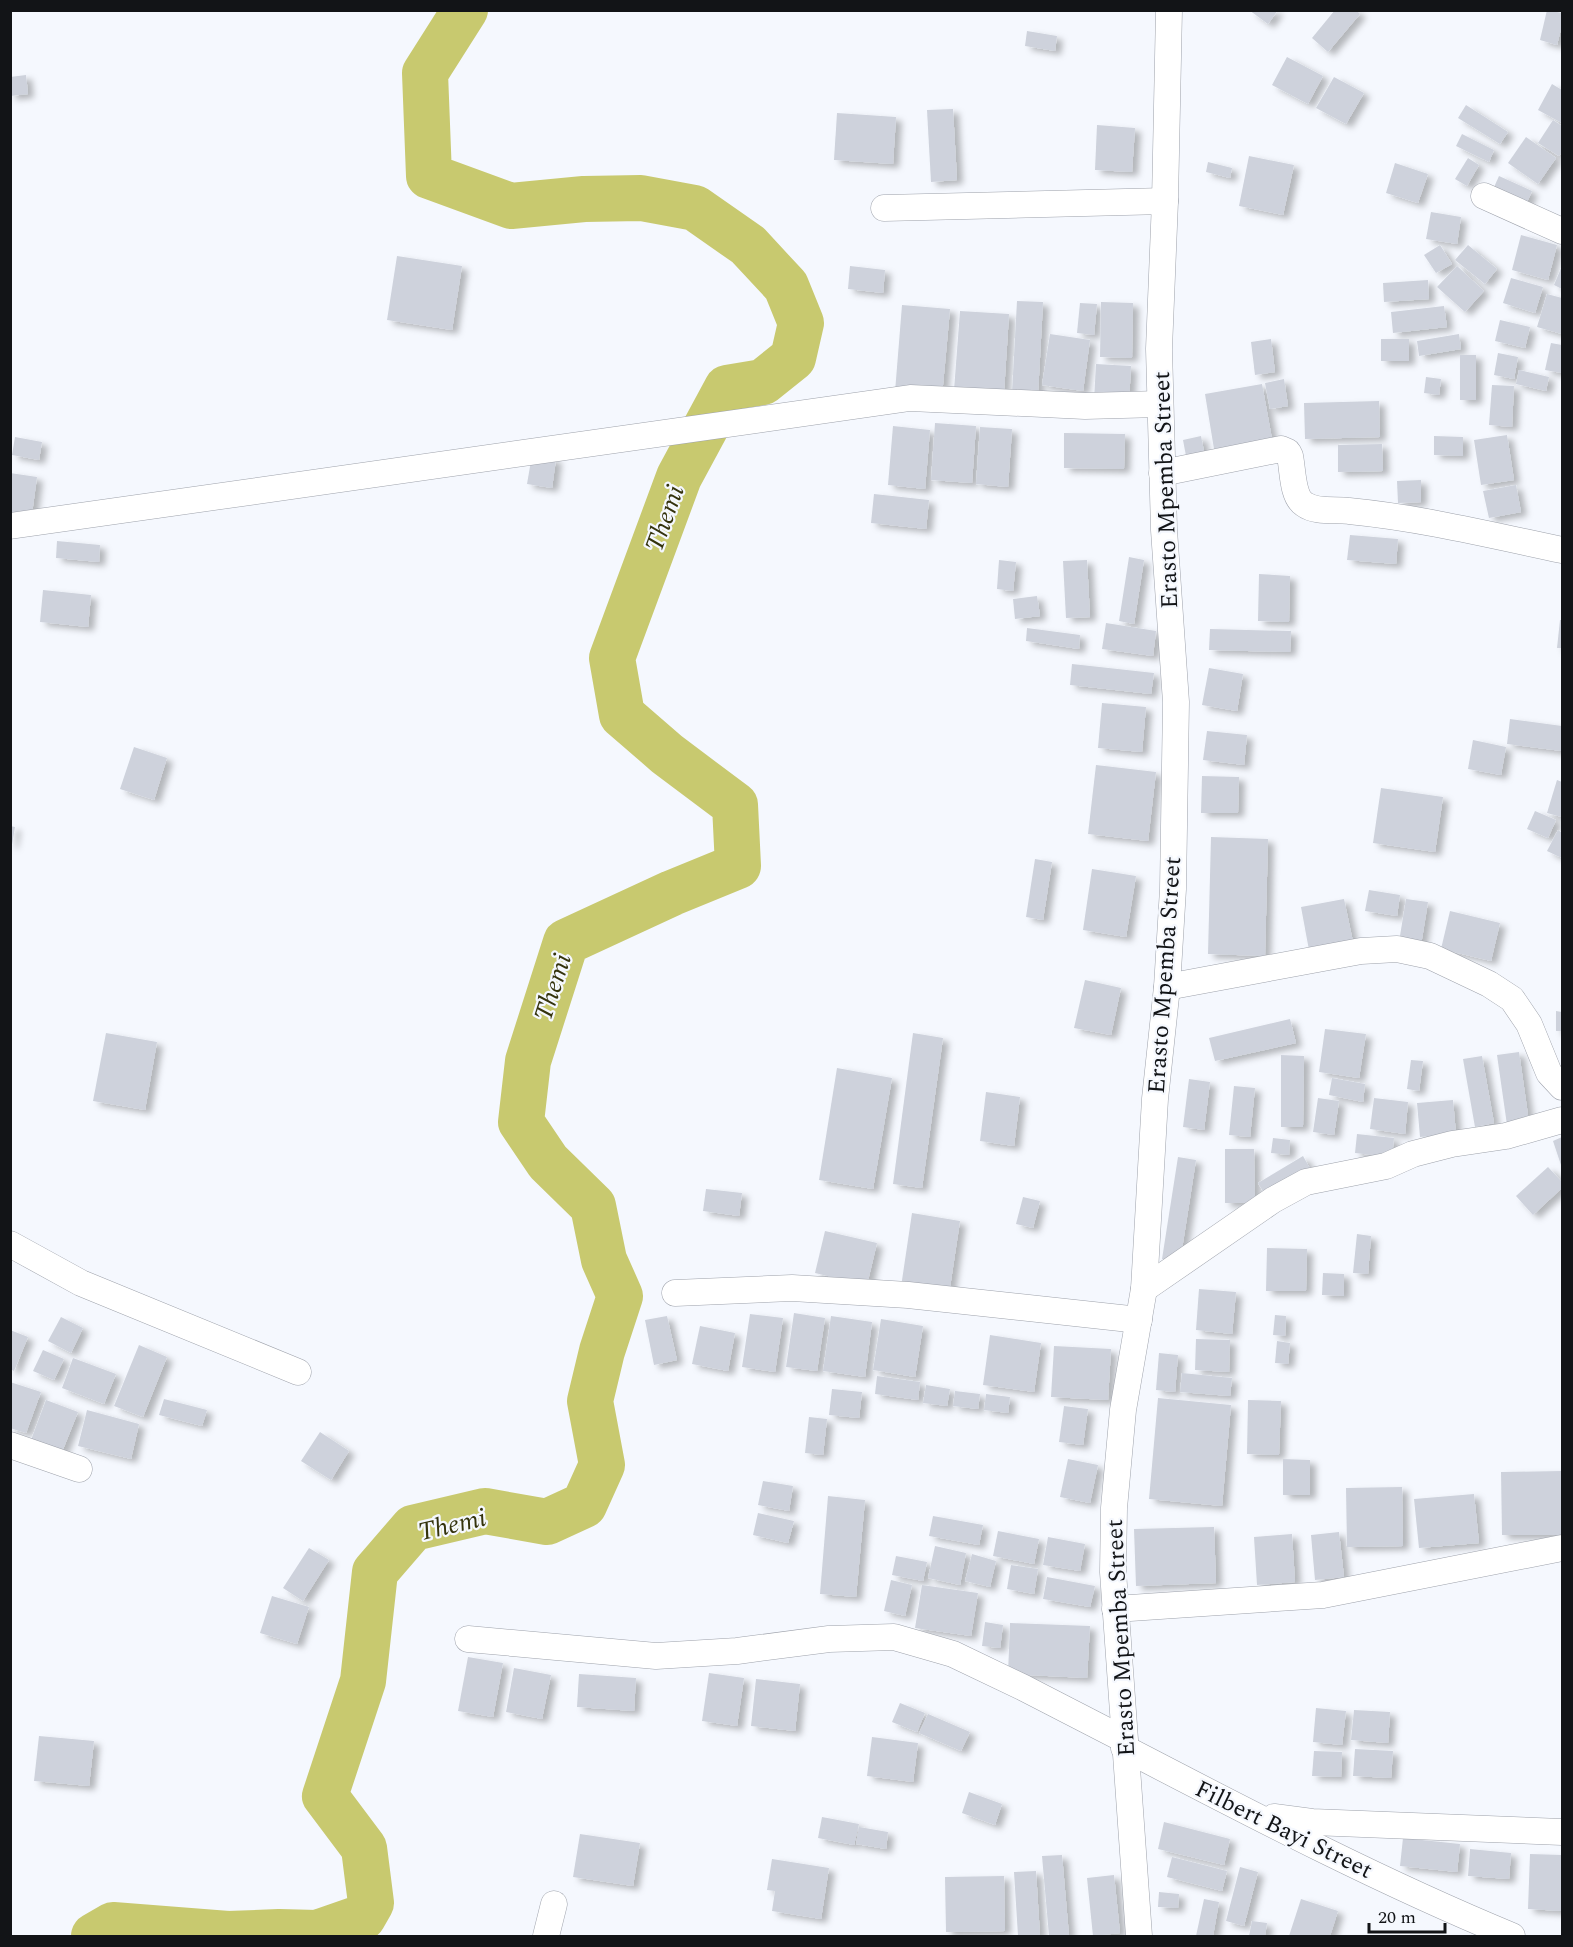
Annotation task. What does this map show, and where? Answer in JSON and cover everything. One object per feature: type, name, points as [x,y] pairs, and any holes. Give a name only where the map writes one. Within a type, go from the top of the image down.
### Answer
[{"type":"street","name":"Erasto Mpemba Street","points":[[1139,1936],[1113,1572],[1114,1508],[1124,1410],[1144,1289],[1155,1099],[1167,987],[1173,889],[1176,702],[1164,530],[1159,349],[1166,201],[1169,10]]},
{"type":"street","points":[[1484,196],[1563,231]]},
{"type":"street","points":[[884,208],[1166,201]]},
{"type":"street","points":[[10,526],[910,398],[1085,406],[1160,404]]},
{"type":"street","points":[[1162,473],[1281,449],[1288,452],[1290,456],[1296,493],[1302,504],[1313,509],[1423,520],[1563,550]]},
{"type":"street","points":[[1167,987],[1361,951],[1397,949],[1430,956],[1489,984],[1512,999],[1529,1024],[1549,1073],[1563,1087]]},
{"type":"street","points":[[1144,1289],[1273,1200],[1306,1182],[1386,1166],[1413,1154],[1452,1144],[1506,1136],[1563,1120]]},
{"type":"street","points":[[10,1244],[81,1283],[298,1372]]},
{"type":"street","points":[[675,1293],[792,1288],[896,1294],[1139,1320]]},
{"type":"street","points":[[10,1445],[79,1469]]},
{"type":"street","points":[[1115,1609],[1323,1595],[1563,1548]]},
{"type":"street","name":"Filbert Bayi Street","points":[[468,1639],[656,1656],[737,1651],[829,1639],[894,1637],[952,1654],[1024,1688],[1250,1814],[1456,1913],[1512,1936]]},
{"type":"street","points":[[1250,1814],[1311,1822],[1563,1832]]},
{"type":"street","points":[[546,1936],[554,1904]]},
{"type":"building","points":[[1249,10],[1278,10],[1268,24]]},
{"type":"building","points":[[1335,10],[1356,10],[1360,14],[1328,52],[1312,38]]},
{"type":"building","points":[[1547,10],[1562,13],[1562,25],[1557,45],[1540,40]]},
{"type":"building","points":[[1027,31],[1057,36],[1055,51],[1025,46]]},
{"type":"building","points":[[1287,57],[1323,76],[1308,104],[1272,85]]},
{"type":"building","points":[[26,75],[28,94],[10,96],[10,77]]},
{"type":"building","points":[[1334,77],[1364,93],[1346,124],[1316,108]]},
{"type":"building","points":[[1552,84],[1562,90],[1562,123],[1538,110]]},
{"type":"building","points":[[1466,105],[1508,132],[1500,144],[1458,118]]},
{"type":"building","points":[[953,109],[957,180],[931,182],[927,110]]},
{"type":"building","points":[[837,113],[896,117],[893,164],[834,160]]},
{"type":"building","points":[[1553,120],[1562,126],[1562,152],[1559,156],[1538,143]]},
{"type":"building","points":[[1097,125],[1135,128],[1132,172],[1095,170]]},
{"type":"building","points":[[1462,134],[1494,150],[1489,162],[1456,146]]},
{"type":"building","points":[[1526,137],[1556,158],[1538,184],[1508,163]]},
{"type":"building","points":[[1249,156],[1294,165],[1283,215],[1239,206]]},
{"type":"building","points":[[1468,158],[1479,165],[1467,186],[1455,179]]},
{"type":"building","points":[[1208,162],[1232,168],[1230,178],[1206,172]]},
{"type":"building","points":[[1395,163],[1428,174],[1418,203],[1386,193]]},
{"type":"building","points":[[1499,176],[1532,191],[1524,209],[1491,194]]},
{"type":"building","points":[[1431,212],[1461,217],[1457,244],[1426,239]]},
{"type":"building","points":[[1521,235],[1557,245],[1548,280],[1512,270]]},
{"type":"building","points":[[1440,245],[1452,264],[1436,273],[1424,255]]},
{"type":"building","points":[[1468,245],[1497,269],[1485,284],[1455,260]]},
{"type":"building","points":[[397,256],[462,266],[452,330],[387,320]]},
{"type":"building","points":[[850,266],[885,270],[883,293],[848,289]]},
{"type":"building","points":[[1457,266],[1484,291],[1465,312],[1437,287]]},
{"type":"building","points":[[1562,266],[1562,289],[1554,285]]},
{"type":"building","points":[[1511,278],[1543,287],[1535,313],[1503,303]]},
{"type":"building","points":[[1428,280],[1429,299],[1384,302],[1383,283]]},
{"type":"building","points":[[1547,294],[1562,298],[1562,334],[1537,327]]},
{"type":"building","points":[[1017,301],[1043,302],[1038,395],[1012,393]]},
{"type":"building","points":[[1101,302],[1133,303],[1132,358],[1100,357]]},
{"type":"building","points":[[1080,303],[1097,304],[1094,335],[1077,333]]},
{"type":"building","points":[[902,305],[950,309],[942,396],[895,392]]},
{"type":"building","points":[[1444,306],[1447,327],[1393,333],[1391,312]]},
{"type":"building","points":[[960,311],[1009,314],[1004,393],[954,390]]},
{"type":"building","points":[[1500,320],[1530,327],[1525,348],[1495,341]]},
{"type":"building","points":[[1050,334],[1090,340],[1083,391],[1042,385]]},
{"type":"building","points":[[1459,334],[1461,349],[1419,356],[1417,341]]},
{"type":"building","points":[[1271,339],[1275,372],[1255,375],[1251,342]]},
{"type":"building","points":[[1381,339],[1409,339],[1409,361],[1381,361]]},
{"type":"building","points":[[1551,343],[1562,345],[1562,373],[1545,370]]},
{"type":"building","points":[[1498,353],[1518,357],[1514,379],[1494,375]]},
{"type":"building","points":[[1460,355],[1476,355],[1476,400],[1460,400]]},
{"type":"building","points":[[1096,364],[1131,366],[1129,402],[1094,400]]},
{"type":"building","points":[[1519,370],[1549,377],[1546,391],[1516,384]]},
{"type":"building","points":[[1426,377],[1441,379],[1439,395],[1424,393]]},
{"type":"building","points":[[1284,379],[1288,406],[1270,409],[1265,383]]},
{"type":"building","points":[[1262,384],[1272,439],[1214,449],[1205,394]]},
{"type":"building","points":[[1492,385],[1514,386],[1512,427],[1489,425]]},
{"type":"building","points":[[1379,401],[1380,437],[1305,439],[1304,403]]},
{"type":"building","points":[[935,423],[976,426],[972,483],[931,480]]},
{"type":"building","points":[[893,426],[930,430],[925,489],[888,485]]},
{"type":"building","points":[[980,427],[1012,429],[1008,487],[976,484]]},
{"type":"building","points":[[1064,433],[1125,434],[1124,469],[1064,468]]},
{"type":"building","points":[[1507,435],[1514,480],[1481,485],[1474,440]]},
{"type":"building","points":[[1201,436],[1205,457],[1187,461],[1183,440]]},
{"type":"building","points":[[1434,436],[1463,437],[1463,456],[1434,455]]},
{"type":"building","points":[[15,437],[42,442],[39,460],[12,455]]},
{"type":"building","points":[[1382,444],[1383,471],[1338,472],[1338,445]]},
{"type":"building","points":[[532,455],[556,459],[552,488],[527,484]]},
{"type":"building","points":[[10,473],[37,477],[31,521],[10,519]]},
{"type":"building","points":[[1421,480],[1421,502],[1398,503],[1397,481]]},
{"type":"building","points":[[1516,485],[1521,512],[1489,518],[1483,491]]},
{"type":"building","points":[[874,494],[929,500],[926,529],[871,523]]},
{"type":"building","points":[[1350,535],[1398,539],[1396,564],[1347,560]]},
{"type":"building","points":[[57,541],[100,545],[99,562],[56,558]]},
{"type":"building","points":[[1129,557],[1144,560],[1134,624],[1119,621]]},
{"type":"building","points":[[999,560],[1016,562],[1013,591],[997,589]]},
{"type":"building","points":[[1087,560],[1090,617],[1066,618],[1063,561]]},
{"type":"building","points":[[1259,574],[1290,576],[1289,622],[1258,621]]},
{"type":"building","points":[[43,590],[91,595],[88,627],[40,622]]},
{"type":"building","points":[[1037,596],[1040,616],[1015,619],[1013,599]]},
{"type":"building","points":[[1560,620],[1562,620],[1562,648],[1557,648]]},
{"type":"building","points":[[1106,623],[1156,631],[1153,656],[1102,649]]},
{"type":"building","points":[[1027,628],[1080,635],[1079,649],[1026,641]]},
{"type":"building","points":[[1210,629],[1291,631],[1290,652],[1209,650]]},
{"type":"building","points":[[1072,664],[1154,673],[1151,694],[1070,685]]},
{"type":"building","points":[[1209,668],[1243,674],[1237,711],[1202,705]]},
{"type":"building","points":[[1102,703],[1146,707],[1142,752],[1098,748]]},
{"type":"building","points":[[1510,719],[1562,726],[1562,751],[1507,744]]},
{"type":"building","points":[[1207,731],[1247,735],[1244,765],[1203,760]]},
{"type":"building","points":[[1473,740],[1506,747],[1501,775],[1468,769]]},
{"type":"building","points":[[134,747],[167,758],[154,800],[120,789]]},
{"type":"building","points":[[1096,765],[1156,772],[1148,841],[1088,834]]},
{"type":"building","points":[[1202,776],[1239,777],[1238,813],[1201,813]]},
{"type":"building","points":[[1557,780],[1562,782],[1562,817],[1547,813]]},
{"type":"building","points":[[1381,788],[1443,797],[1435,852],[1373,843]]},
{"type":"building","points":[[1535,811],[1556,820],[1548,838],[1527,829]]},
{"type":"building","points":[[10,826],[15,827],[12,845],[10,845]]},
{"type":"building","points":[[1558,830],[1562,833],[1562,858],[1547,851]]},
{"type":"building","points":[[1211,837],[1268,839],[1265,956],[1208,954]]},
{"type":"building","points":[[1035,859],[1052,862],[1043,920],[1026,917]]},
{"type":"building","points":[[1092,869],[1136,876],[1126,937],[1083,930]]},
{"type":"building","points":[[1369,890],[1400,895],[1397,916],[1365,911]]},
{"type":"building","points":[[1344,899],[1353,942],[1309,950],[1301,907]]},
{"type":"building","points":[[1406,899],[1428,902],[1421,945],[1399,942]]},
{"type":"building","points":[[1450,911],[1500,923],[1491,961],[1441,949]]},
{"type":"building","points":[[1085,980],[1121,988],[1111,1035],[1074,1028]]},
{"type":"building","points":[[1556,1011],[1562,1012],[1562,1031],[1556,1031]]},
{"type":"building","points":[[1290,1019],[1296,1043],[1215,1061],[1209,1038]]},
{"type":"building","points":[[1325,1029],[1366,1034],[1359,1078],[1319,1072]]},
{"type":"building","points":[[106,1033],[157,1042],[145,1110],[93,1101]]},
{"type":"building","points":[[913,1033],[943,1038],[922,1188],[893,1184]]},
{"type":"building","points":[[1519,1052],[1529,1122],[1507,1125],[1497,1055]]},
{"type":"building","points":[[1281,1055],[1304,1056],[1303,1127],[1281,1127]]},
{"type":"building","points":[[1482,1056],[1494,1123],[1475,1127],[1463,1059]]},
{"type":"building","points":[[1411,1060],[1423,1061],[1419,1091],[1407,1089]]},
{"type":"building","points":[[837,1068],[892,1078],[873,1189],[819,1180]]},
{"type":"building","points":[[1332,1078],[1365,1084],[1363,1102],[1329,1095]]},
{"type":"building","points":[[1189,1079],[1210,1082],[1204,1130],[1183,1127]]},
{"type":"building","points":[[1234,1086],[1255,1088],[1250,1137],[1229,1135]]},
{"type":"building","points":[[986,1092],[1020,1097],[1014,1146],[980,1141]]},
{"type":"building","points":[[1318,1098],[1339,1101],[1334,1135],[1313,1132]]},
{"type":"building","points":[[1374,1098],[1408,1102],[1405,1134],[1370,1129]]},
{"type":"building","points":[[1453,1100],[1456,1134],[1420,1137],[1417,1103]]},
{"type":"building","points":[[1357,1134],[1394,1138],[1392,1157],[1355,1153]]},
{"type":"building","points":[[1562,1137],[1562,1168],[1553,1141]]},
{"type":"building","points":[[1273,1138],[1290,1140],[1289,1155],[1271,1153]]},
{"type":"building","points":[[1225,1149],[1254,1149],[1255,1203],[1225,1203]]},
{"type":"building","points":[[1303,1156],[1312,1172],[1267,1198],[1258,1183]]},
{"type":"building","points":[[1178,1157],[1196,1160],[1180,1262],[1162,1259]]},
{"type":"building","points":[[1548,1167],[1562,1182],[1562,1188],[1533,1215],[1516,1196]]},
{"type":"building","points":[[706,1189],[742,1193],[739,1216],[703,1211]]},
{"type":"building","points":[[1023,1197],[1040,1201],[1033,1228],[1016,1224]]},
{"type":"building","points":[[912,1213],[960,1221],[949,1294],[901,1287]]},
{"type":"building","points":[[825,1231],[877,1243],[867,1285],[815,1273]]},
{"type":"building","points":[[1357,1234],[1371,1236],[1368,1274],[1353,1273]]},
{"type":"building","points":[[1267,1248],[1307,1249],[1306,1291],[1266,1291]]},
{"type":"building","points":[[1323,1273],[1344,1274],[1344,1296],[1322,1295]]},
{"type":"building","points":[[1199,1289],[1236,1292],[1232,1334],[1196,1330]]},
{"type":"building","points":[[794,1313],[825,1318],[817,1371],[786,1367]]},
{"type":"building","points":[[750,1314],[783,1318],[775,1372],[742,1367]]},
{"type":"building","points":[[1275,1315],[1286,1316],[1285,1336],[1273,1335]]},
{"type":"building","points":[[667,1316],[677,1360],[654,1365],[645,1320]]},
{"type":"building","points":[[831,1316],[872,1322],[865,1377],[823,1371]]},
{"type":"building","points":[[61,1317],[83,1328],[71,1353],[48,1341]]},
{"type":"building","points":[[881,1319],[923,1326],[915,1377],[873,1370]]},
{"type":"building","points":[[700,1326],[735,1333],[728,1371],[692,1364]]},
{"type":"building","points":[[10,1330],[28,1337],[14,1371],[10,1369]]},
{"type":"building","points":[[990,1335],[1041,1343],[1034,1392],[983,1385]]},
{"type":"building","points":[[1196,1339],[1230,1340],[1229,1372],[1195,1370]]},
{"type":"building","points":[[1277,1341],[1290,1343],[1288,1364],[1275,1363]]},
{"type":"building","points":[[139,1345],[167,1357],[143,1417],[114,1406]]},
{"type":"building","points":[[1054,1346],[1111,1349],[1108,1400],[1051,1397]]},
{"type":"building","points":[[43,1350],[64,1359],[54,1380],[33,1371]]},
{"type":"building","points":[[1159,1353],[1178,1355],[1175,1392],[1156,1390]]},
{"type":"building","points":[[73,1358],[116,1374],[104,1404],[62,1388]]},
{"type":"building","points":[[1182,1373],[1232,1378],[1230,1396],[1180,1392]]},
{"type":"building","points":[[877,1376],[920,1382],[918,1400],[875,1394]]},
{"type":"building","points":[[10,1382],[41,1392],[26,1433],[10,1428]]},
{"type":"building","points":[[926,1385],[950,1389],[947,1406],[923,1403]]},
{"type":"building","points":[[832,1389],[862,1392],[859,1418],[829,1415]]},
{"type":"building","points":[[955,1391],[980,1394],[978,1409],[953,1406]]},
{"type":"building","points":[[986,1394],[1010,1397],[1008,1413],[984,1410]]},
{"type":"building","points":[[1158,1398],[1231,1405],[1222,1506],[1149,1499]]},
{"type":"building","points":[[164,1399],[207,1410],[202,1426],[159,1415]]},
{"type":"building","points":[[46,1400],[78,1412],[62,1452],[31,1440]]},
{"type":"building","points":[[1248,1400],[1281,1401],[1279,1455],[1247,1454]]},
{"type":"building","points":[[1064,1406],[1088,1409],[1083,1445],[1059,1442]]},
{"type":"building","points":[[87,1410],[139,1424],[131,1459],[78,1446]]},
{"type":"building","points":[[809,1417],[827,1419],[823,1455],[805,1453]]},
{"type":"building","points":[[320,1432],[349,1451],[331,1480],[301,1461]]},
{"type":"building","points":[[1068,1459],[1098,1465],[1090,1503],[1060,1497]]},
{"type":"building","points":[[1283,1459],[1310,1460],[1310,1495],[1283,1495]]},
{"type":"building","points":[[1562,1471],[1562,1535],[1502,1535],[1501,1472]]},
{"type":"building","points":[[763,1481],[793,1486],[789,1511],[758,1505]]},
{"type":"building","points":[[1402,1487],[1403,1546],[1347,1547],[1346,1488]]},
{"type":"building","points":[[1474,1494],[1479,1543],[1419,1548],[1414,1499]]},
{"type":"building","points":[[828,1496],[865,1500],[856,1597],[820,1594]]},
{"type":"building","points":[[758,1513],[794,1521],[788,1543],[753,1535]]},
{"type":"building","points":[[933,1516],[983,1525],[979,1545],[929,1536]]},
{"type":"building","points":[[1214,1527],[1216,1583],[1136,1586],[1134,1529]]},
{"type":"building","points":[[998,1531],[1039,1539],[1034,1564],[993,1556]]},
{"type":"building","points":[[1339,1532],[1344,1577],[1315,1580],[1311,1535]]},
{"type":"building","points":[[1292,1534],[1295,1582],[1257,1585],[1254,1537]]},
{"type":"building","points":[[1048,1537],[1085,1544],[1080,1571],[1043,1565]]},
{"type":"building","points":[[935,1546],[966,1553],[960,1585],[928,1578]]},
{"type":"building","points":[[309,1548],[329,1560],[303,1601],[283,1588]]},
{"type":"building","points":[[972,1554],[996,1561],[990,1587],[965,1581]]},
{"type":"building","points":[[896,1556],[927,1562],[923,1581],[892,1575]]},
{"type":"building","points":[[1011,1565],[1038,1569],[1034,1594],[1007,1589]]},
{"type":"building","points":[[1047,1577],[1095,1586],[1090,1607],[1043,1599]]},
{"type":"building","points":[[891,1580],[912,1585],[905,1616],[884,1611]]},
{"type":"building","points":[[922,1585],[978,1593],[971,1636],[915,1628]]},
{"type":"building","points":[[272,1596],[309,1607],[297,1644],[260,1633]]},
{"type":"building","points":[[985,1622],[1003,1625],[1000,1648],[982,1646]]},
{"type":"building","points":[[1010,1623],[1090,1626],[1087,1678],[1008,1674]]},
{"type":"building","points":[[468,1657],[503,1663],[493,1717],[458,1711]]},
{"type":"building","points":[[514,1668],[551,1675],[542,1719],[506,1712]]},
{"type":"building","points":[[709,1673],[744,1678],[737,1726],[702,1721]]},
{"type":"building","points":[[579,1674],[636,1678],[634,1711],[577,1707]]},
{"type":"building","points":[[756,1679],[800,1684],[795,1731],[751,1726]]},
{"type":"building","points":[[900,1703],[925,1713],[917,1732],[892,1722]]},
{"type":"building","points":[[1316,1708],[1346,1711],[1342,1745],[1313,1742]]},
{"type":"building","points":[[1354,1710],[1390,1712],[1388,1743],[1351,1740]]},
{"type":"building","points":[[928,1714],[970,1732],[961,1751],[919,1733]]},
{"type":"building","points":[[39,1736],[94,1741],[89,1786],[34,1781]]},
{"type":"building","points":[[872,1737],[918,1743],[913,1782],[867,1776]]},
{"type":"building","points":[[1355,1749],[1393,1751],[1391,1778],[1353,1776]]},
{"type":"building","points":[[1314,1751],[1342,1752],[1341,1777],[1312,1776]]},
{"type":"building","points":[[969,1792],[1002,1804],[995,1825],[962,1813]]},
{"type":"building","points":[[822,1817],[859,1824],[854,1845],[818,1838]]},
{"type":"building","points":[[1164,1822],[1230,1839],[1224,1865],[1158,1849]]},
{"type":"building","points":[[859,1827],[888,1832],[886,1849],[856,1844]]},
{"type":"building","points":[[580,1834],[640,1843],[633,1886],[573,1877]]},
{"type":"building","points":[[1403,1838],[1460,1844],[1457,1872],[1400,1866]]},
{"type":"building","points":[[1470,1849],[1511,1853],[1509,1879],[1468,1876]]},
{"type":"building","points":[[1530,1854],[1562,1855],[1562,1911],[1528,1909]]},
{"type":"building","points":[[1062,1855],[1069,1936],[1049,1936],[1042,1856]]},
{"type":"building","points":[[1172,1857],[1227,1871],[1222,1891],[1167,1877]]},
{"type":"building","points":[[772,1859],[829,1868],[821,1919],[772,1911],[775,1891],[767,1890]]},
{"type":"building","points":[[1240,1867],[1258,1872],[1244,1926],[1226,1921]]},
{"type":"building","points":[[1036,1871],[1040,1936],[1018,1936],[1014,1872]]},
{"type":"building","points":[[1114,1875],[1120,1933],[1093,1936],[1087,1878]]},
{"type":"building","points":[[1004,1876],[1005,1931],[946,1932],[945,1877]]},
{"type":"building","points":[[1159,1892],[1179,1894],[1178,1908],[1158,1907]]},
{"type":"building","points":[[1204,1899],[1219,1902],[1213,1936],[1196,1936]]},
{"type":"building","points":[[1301,1899],[1338,1911],[1330,1936],[1289,1936]]},
{"type":"building","points":[[1252,1921],[1267,1923],[1265,1936],[1249,1936]]},
{"type":"waterway","name":"Themi","points":[[94,1936],[113,1925],[228,1934],[317,1933],[363,1917],[371,1903],[364,1848],[325,1796],[363,1681],[375,1572],[413,1528],[485,1511],[547,1522],[584,1505],[602,1465],[590,1401],[602,1351],[620,1296],[604,1260],[593,1206],[548,1162],[521,1122],[528,1061],[566,942],[672,893],[738,866],[735,805],[667,754],[622,715],[612,658],[679,477],[727,388],[763,382],[793,358],[801,323],[786,286],[748,245],[695,208],[641,198],[584,199],[511,206],[429,176],[425,73],[465,10]]}]
